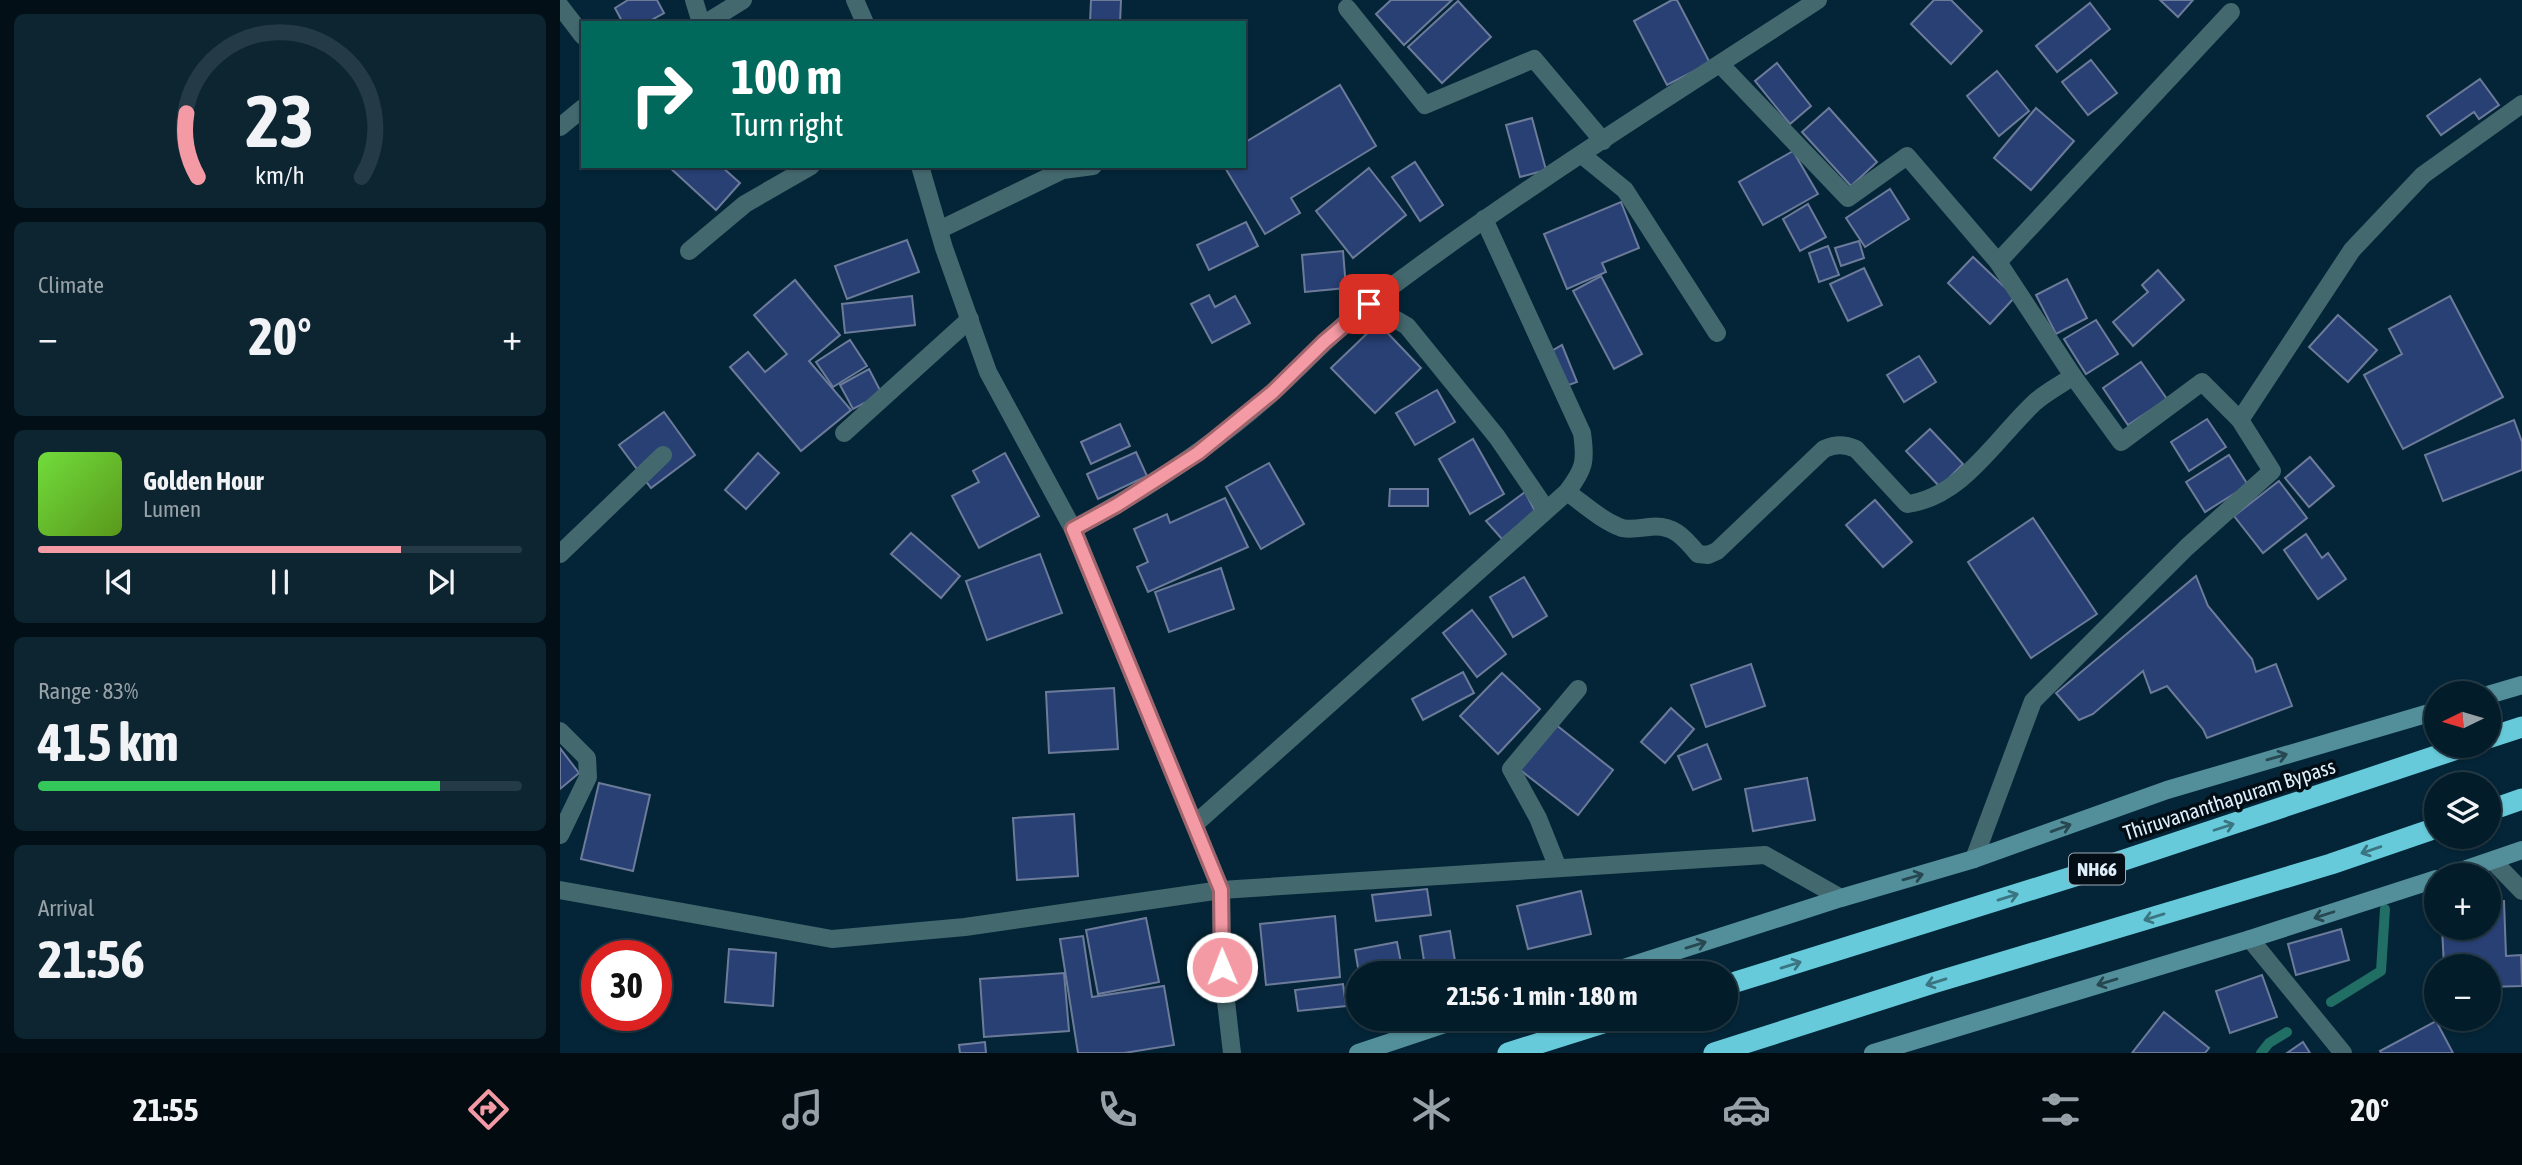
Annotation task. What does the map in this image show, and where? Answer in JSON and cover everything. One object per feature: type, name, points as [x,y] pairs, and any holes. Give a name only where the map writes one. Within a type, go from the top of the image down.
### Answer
[{"type":"highway","points":[[2501,734],[2522,727]]},
{"type":"highway","name":"Thiruvananthapuram Bypass","points":[[1738,981],[2104,867],[2430,758]]},
{"type":"highway","points":[[2501,806],[2522,799]]},
{"type":"highway","points":[[1714,1053],[1933,983],[2331,864],[2424,832]]},
{"type":"highway","points":[[1508,1053],[1578,1031]]},
{"type":"street","points":[[694,0],[703,21]]},
{"type":"street","points":[[707,21],[743,0]]},
{"type":"street","points":[[855,0],[864,21]]},
{"type":"street","points":[[1073,529],[1117,505],[1198,453],[1273,392],[1324,342],[1369,304],[1484,219],[1818,0]]},
{"type":"street","points":[[560,6],[581,33]]},
{"type":"street","points":[[1347,8],[1425,105],[1534,59],[1603,141]]},
{"type":"street","points":[[1998,262],[2231,12]]},
{"type":"street","points":[[1720,64],[1848,198],[1907,156],[1998,262],[2120,442],[2202,382],[2240,420],[2272,471],[2187,547],[2034,701],[1974,859]]},
{"type":"street","points":[[2240,420],[2352,250],[2423,175],[2522,104]]},
{"type":"street","points":[[560,127],[581,110]]},
{"type":"street","points":[[1582,155],[1625,190],[1717,333]]},
{"type":"street","points":[[690,251],[745,204],[808,168]]},
{"type":"street","points":[[921,168],[988,372],[1073,529],[1221,890],[1222,967],[1232,1053]]},
{"type":"street","points":[[939,230],[1063,170],[1078,168]]},
{"type":"street","points":[[1195,824],[1567,492],[1577,478],[1586,458],[1582,433],[1484,219]]},
{"type":"street","points":[[1369,304],[1407,326],[1497,437],[1545,509]]},
{"type":"street","points":[[845,433],[970,319]]},
{"type":"street","points":[[1567,492],[1622,528],[1660,526],[1673,529],[1682,535],[1698,554],[1708,555],[1717,551],[1743,528],[1824,449],[1835,445],[1847,445],[1856,449],[1907,504],[1925,502],[1961,480],[2035,401],[2073,376]]},
{"type":"street","points":[[560,554],[663,455]]},
{"type":"street","points":[[2501,691],[2522,685]]},
{"type":"street","points":[[1558,868],[1538,818],[1511,769],[1578,689]]},
{"type":"street","points":[[1645,961],[1841,898],[1974,859],[2167,790],[2424,715]]},
{"type":"street","points":[[560,731],[587,758],[588,777],[560,835]]},
{"type":"street","points":[[2487,863],[2522,850]]},
{"type":"street","points":[[560,890],[832,939],[965,927],[1221,890],[1765,855],[1841,898]]},
{"type":"street","points":[[2493,861],[2522,860]]},
{"type":"street","points":[[2493,861],[2522,891]]},
{"type":"street","points":[[1873,1053],[2250,939],[2424,883]]},
{"type":"street","points":[[2250,939],[2343,1053]]},
{"type":"street","points":[[1358,1053],[1424,1031]]},
{"type":"building","points":[[628,0],[657,0],[664,13],[650,21],[622,21],[615,8]]},
{"type":"building","points":[[1091,0],[1121,0],[1120,21],[1090,21]]},
{"type":"building","points":[[1391,0],[1452,0],[1404,45],[1376,14]]},
{"type":"building","points":[[1672,0],[1677,0],[1710,63],[1667,85],[1634,21]]},
{"type":"building","points":[[1934,0],[1951,0],[1982,31],[1951,64],[1911,24]]},
{"type":"building","points":[[2160,0],[2193,0],[2178,17]]},
{"type":"building","points":[[1458,1],[1491,37],[1442,83],[1408,47]]},
{"type":"building","points":[[2090,3],[2110,29],[2057,72],[2036,46]]},
{"type":"building","points":[[2091,60],[2117,93],[2088,115],[2062,82]]},
{"type":"building","points":[[1777,63],[1811,106],[1790,124],[1755,81]]},
{"type":"building","points":[[1997,71],[2029,111],[1999,136],[1967,96]]},
{"type":"building","points":[[2480,79],[2499,105],[2479,119],[2474,112],[2441,135],[2427,116]]},
{"type":"building","points":[[1340,85],[1376,146],[1291,198],[1300,213],[1265,234],[1225,168],[1246,168],[1246,142]]},
{"type":"building","points":[[1829,108],[1877,162],[1851,186],[1802,132]]},
{"type":"building","points":[[2036,108],[2074,141],[2031,190],[1994,158]]},
{"type":"building","points":[[1532,118],[1546,170],[1520,177],[1506,125]]},
{"type":"building","points":[[1793,151],[1818,194],[1763,225],[1739,182]]},
{"type":"building","points":[[1415,162],[1443,205],[1420,221],[1392,177]]},
{"type":"building","points":[[670,168],[723,168],[740,183],[716,210]]},
{"type":"building","points":[[1369,168],[1406,215],[1353,258],[1316,211]]},
{"type":"building","points":[[1890,189],[1909,219],[1865,247],[1846,218]]},
{"type":"building","points":[[1621,202],[1639,248],[1602,263],[1606,272],[1567,289],[1544,234]]},
{"type":"building","points":[[1808,204],[1826,237],[1800,251],[1783,219]]},
{"type":"building","points":[[1246,222],[1258,246],[1209,270],[1197,245]]},
{"type":"building","points":[[907,240],[919,272],[847,299],[835,266]]},
{"type":"building","points":[[1859,241],[1864,258],[1841,266],[1835,248]]},
{"type":"building","points":[[1828,246],[1839,275],[1819,282],[1809,253]]},
{"type":"building","points":[[1343,251],[1346,288],[1305,292],[1302,255]]},
{"type":"building","points":[[1973,257],[2015,297],[1990,324],[1948,283]]},
{"type":"building","points":[[1864,268],[1882,305],[1848,321],[1830,284]]},
{"type":"building","points":[[2158,270],[2184,300],[2133,346],[2113,322],[2148,292],[2142,285]]},
{"type":"building","points":[[1601,276],[1642,354],[1614,369],[1573,291]]},
{"type":"building","points":[[2067,279],[2087,318],[2056,334],[2036,295]]},
{"type":"building","points":[[795,280],[840,335],[809,361],[851,410],[801,451],[730,367],[748,352],[765,372],[787,354],[754,315]]},
{"type":"building","points":[[1209,295],[1215,307],[1235,296],[1250,323],[1212,343],[1191,304]]},
{"type":"building","points":[[912,296],[915,325],[845,333],[842,304]]},
{"type":"building","points":[[2450,296],[2503,397],[2403,449],[2364,375],[2402,354],[2389,329]]},
{"type":"building","points":[[2338,315],[2377,350],[2348,382],[2309,347]]},
{"type":"building","points":[[2096,320],[2118,354],[2086,374],[2064,339]]},
{"type":"building","points":[[1378,323],[1421,368],[1375,413],[1331,368]]},
{"type":"building","points":[[850,340],[867,366],[833,387],[816,362]]},
{"type":"building","points":[[1562,345],[1577,382],[1566,386],[1550,352]]},
{"type":"building","points":[[1919,356],[1936,382],[1904,402],[1887,375]]},
{"type":"building","points":[[2141,362],[2167,399],[2128,425],[2103,388]]},
{"type":"building","points":[[869,369],[882,394],[853,409],[840,385]]},
{"type":"building","points":[[1437,390],[1455,422],[1415,445],[1396,413]]},
{"type":"building","points":[[664,412],[695,455],[651,488],[619,445]]},
{"type":"building","points":[[2207,419],[2226,447],[2189,471],[2171,442]]},
{"type":"building","points":[[2514,420],[2522,442],[2522,470],[2443,501],[2425,455]]},
{"type":"building","points":[[1120,424],[1130,446],[1091,464],[1081,442]]},
{"type":"building","points":[[1930,429],[1963,464],[1940,487],[1906,451]]},
{"type":"building","points":[[1473,439],[1504,494],[1470,514],[1439,459]]},
{"type":"building","points":[[1136,452],[1147,476],[1098,499],[1087,474]]},
{"type":"building","points":[[758,453],[779,473],[746,509],[725,490]]},
{"type":"building","points":[[1005,453],[1039,516],[979,548],[952,496],[979,482],[973,471]]},
{"type":"building","points":[[2229,455],[2248,485],[2205,512],[2186,482]]},
{"type":"building","points":[[2310,457],[2334,486],[2309,507],[2285,478]]},
{"type":"building","points":[[1269,463],[1304,524],[1261,549],[1226,487]]},
{"type":"building","points":[[2279,481],[2307,518],[2263,553],[2234,516]]},
{"type":"building","points":[[1390,489],[1428,489],[1428,506],[1389,506]]},
{"type":"building","points":[[1525,492],[1535,511],[1502,539],[1486,521]]},
{"type":"building","points":[[1225,498],[1248,547],[1148,592],[1137,567],[1148,562],[1134,529],[1167,514],[1170,523]]},
{"type":"building","points":[[1875,500],[1912,542],[1883,567],[1846,525]]},
{"type":"building","points":[[2033,518],[2097,614],[2031,658],[1968,562]]},
{"type":"building","points":[[911,533],[960,576],[941,598],[891,554]]},
{"type":"building","points":[[2306,534],[2322,558],[2328,553],[2346,579],[2318,599],[2284,550]]},
{"type":"building","points":[[1040,554],[1062,613],[987,640],[966,581]]},
{"type":"building","points":[[1221,568],[1234,609],[1169,632],[1155,592]]},
{"type":"building","points":[[2196,576],[2208,606],[2252,659],[2256,672],[2276,664],[2292,706],[2207,738],[2203,729],[2167,686],[2151,693],[2143,671],[2093,714],[2079,720],[2056,693]]},
{"type":"building","points":[[1524,577],[1547,616],[1513,637],[1490,597]]},
{"type":"building","points":[[1472,610],[1506,654],[1477,677],[1443,633]]},
{"type":"building","points":[[1751,664],[1765,706],[1706,727],[1691,685]]},
{"type":"building","points":[[1463,672],[1474,693],[1423,720],[1412,699]]},
{"type":"building","points":[[1502,673],[1540,709],[1498,754],[1460,716]]},
{"type":"building","points":[[1114,688],[1118,749],[1049,753],[1046,692]]},
{"type":"building","points":[[1671,708],[1694,729],[1665,763],[1641,742]]},
{"type":"building","points":[[1555,724],[1613,770],[1578,815],[1519,769]]},
{"type":"building","points":[[1707,744],[1721,779],[1693,790],[1678,756]]},
{"type":"building","points":[[560,748],[579,773],[560,789]]},
{"type":"building","points":[[1807,778],[1815,820],[1753,831],[1745,789]]},
{"type":"building","points":[[599,783],[650,795],[633,871],[581,859]]},
{"type":"building","points":[[1074,814],[1078,876],[1017,880],[1013,818]]},
{"type":"building","points":[[1427,889],[1431,915],[1376,921],[1372,895]]},
{"type":"building","points":[[1581,891],[1591,934],[1528,949],[1517,906]]},
{"type":"building","points":[[2501,901],[2504,901],[2506,956],[2521,955],[2522,986],[2501,987],[2501,954],[2443,954],[2443,940],[2501,940]]},
{"type":"building","points":[[1335,916],[1340,977],[1266,985],[1260,924]]},
{"type":"building","points":[[1146,918],[1159,982],[1098,994],[1086,930]]},
{"type":"building","points":[[2341,929],[2349,960],[2296,975],[2288,944]]},
{"type":"building","points":[[1450,931],[1455,961],[1424,961],[1420,936]]},
{"type":"building","points":[[1083,936],[1092,997],[1164,986],[1174,1045],[1124,1053],[1078,1053],[1060,939]]},
{"type":"building","points":[[1397,942],[1401,961],[1357,961],[1355,950]]},
{"type":"building","points":[[729,949],[776,953],[773,1006],[725,1002]]},
{"type":"building","points":[[1064,973],[1069,1031],[984,1037],[980,979]]},
{"type":"building","points":[[2262,975],[2277,1017],[2230,1033],[2216,991]]},
{"type":"building","points":[[1343,984],[1346,1006],[1298,1011],[1295,990]]},
{"type":"building","points":[[2164,1012],[2209,1048],[2205,1053],[2132,1053]]},
{"type":"building","points":[[2424,1027],[2424,1031],[2441,1031],[2453,1053],[2381,1053],[2380,1051]]},
{"type":"building","points":[[985,1042],[986,1053],[960,1053],[959,1045]]},
{"type":"building","points":[[2303,1042],[2310,1053],[2287,1053]]},
{"type":"waterway","points":[[2331,1002],[2381,971],[2385,909]]},
{"type":"waterway","points":[[2261,1053],[2269,1043],[2287,1032]]},
{"type":"route","points":[[1222,967],[1221,890],[1073,529],[1117,505],[1198,453],[1273,392],[1324,342],[1369,304]]}]
